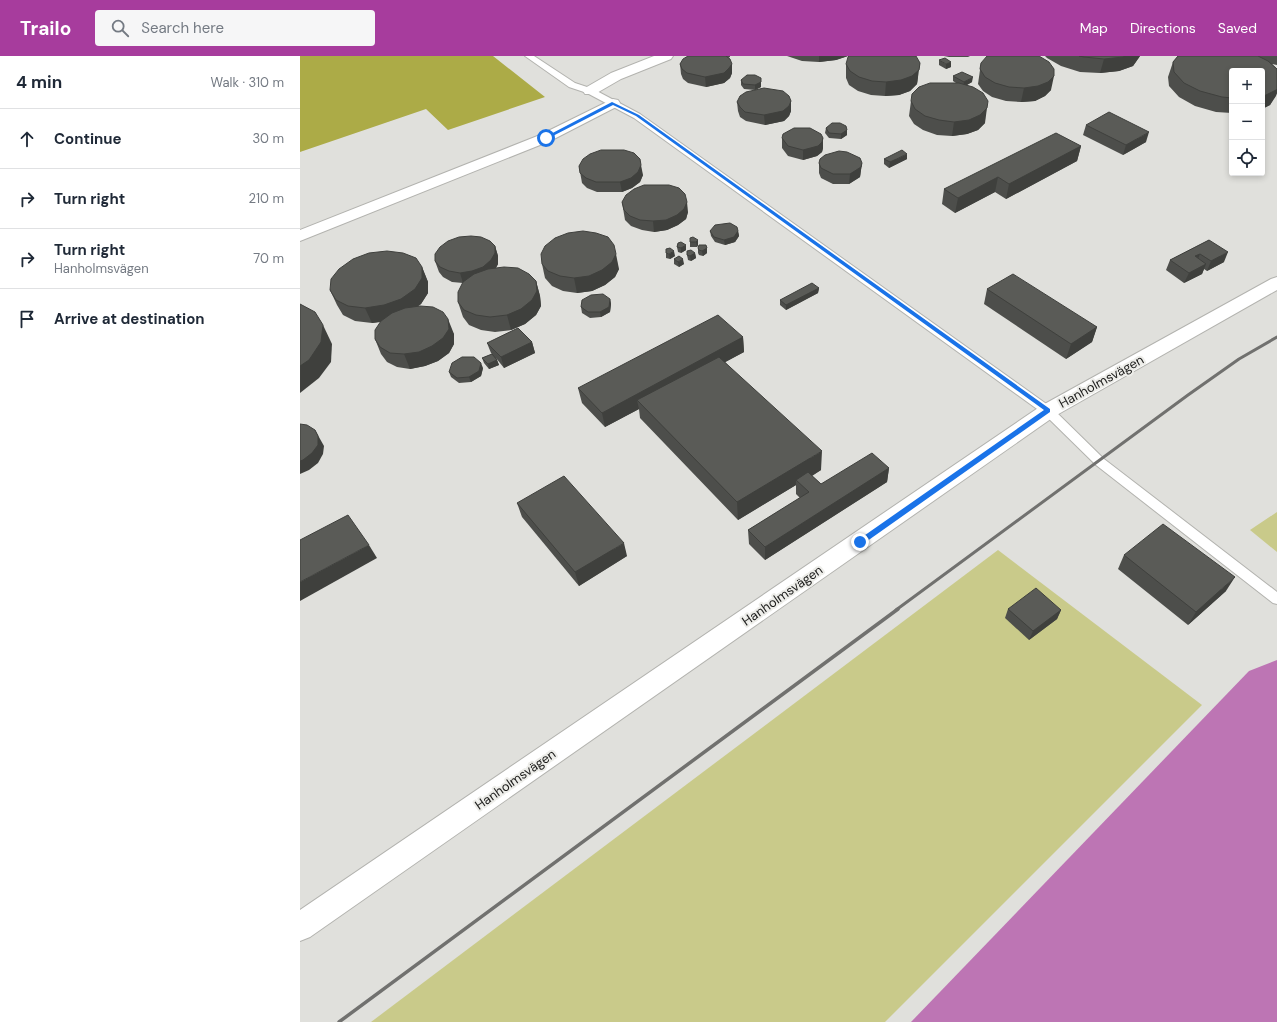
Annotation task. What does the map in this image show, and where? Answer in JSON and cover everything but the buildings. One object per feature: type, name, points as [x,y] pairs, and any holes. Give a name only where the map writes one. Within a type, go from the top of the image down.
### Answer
[{"type":"street","points":[[590,91],[616,76],[666,56]]},
{"type":"street","points":[[300,236],[546,138],[612,103]]},
{"type":"street","name":"Hanholmsvägen","points":[[300,927],[1048,410],[1277,284]]},
{"type":"lane","points":[[529,56],[572,85],[590,91],[637,116],[1048,410],[1100,462],[1277,599]]},
{"type":"green space","points":[[1277,512],[1277,552],[1250,530]]},
{"type":"green space","points":[[998,550],[1202,705],[885,1022],[371,1022]]},
{"type":"shaded area","points":[[300,56],[493,56],[545,97],[448,130],[426,109],[300,152]]},
{"type":"shaded area","points":[[1277,660],[1277,1022],[911,1022],[1249,671]]},
{"type":"railway","points":[[896,610],[1188,395],[1239,359],[1277,337]]},
{"type":"railway","points":[[339,1022],[898,609]]},
{"type":"route","points":[[546,138],[612,103],[637,116],[1048,410],[860,542]]}]
